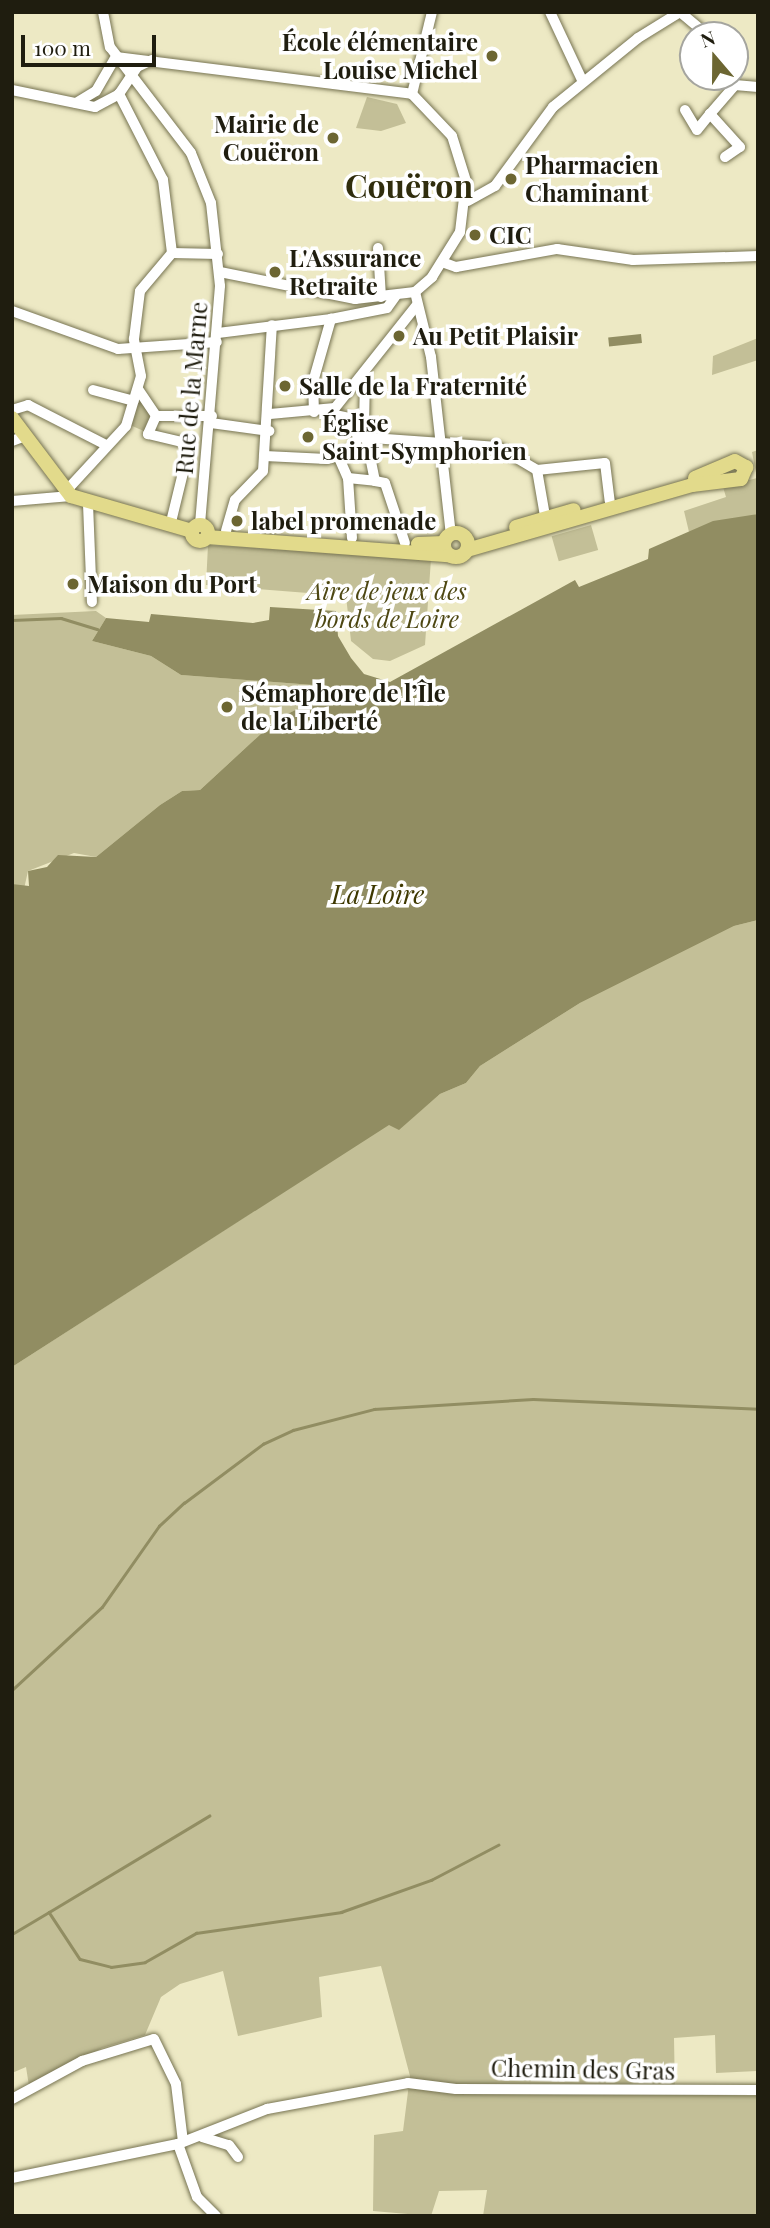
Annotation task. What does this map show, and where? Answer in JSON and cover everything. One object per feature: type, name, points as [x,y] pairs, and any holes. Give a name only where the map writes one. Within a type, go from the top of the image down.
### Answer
[{"type":"main road","points":[[12,418],[19,438],[66,491],[92,505],[202,531],[467,545],[729,472]]},
{"type":"main road","points":[[202,531],[467,545],[545,516],[610,500],[729,472],[741,479],[752,466]]},
{"type":"street","points":[[12,90],[61,102],[79,103],[96,91],[116,57],[103,12]]},
{"type":"street","points":[[412,94],[432,12]]},
{"type":"street","points":[[550,12],[582,80]]},
{"type":"street","points":[[468,201],[495,186],[530,134],[582,80],[680,12]]},
{"type":"street","points":[[116,57],[412,94],[452,136],[468,201],[451,249],[432,277],[415,292],[395,297],[337,297],[220,272]]},
{"type":"street","name":"Rue de la Marne","points":[[116,57],[191,153],[211,203],[220,272],[218,338],[202,531]]},
{"type":"street","points":[[61,102],[104,104],[119,94],[130,75],[152,60]]},
{"type":"street","points":[[96,91],[104,104]]},
{"type":"street","points":[[685,110],[697,130],[726,91]]},
{"type":"street","points":[[12,501],[66,491],[106,445],[120,438],[138,389],[136,350],[140,291],[172,253],[163,180],[119,94]]},
{"type":"street","points":[[710,114],[740,147],[726,158]]},
{"type":"street","points":[[378,247],[381,297]]},
{"type":"street","points":[[442,262],[456,267],[557,249],[633,260],[758,256]]},
{"type":"street","points":[[172,253],[218,254]]},
{"type":"street","points":[[415,292],[426,330],[442,444],[448,544]]},
{"type":"street","points":[[12,312],[114,348],[136,350],[218,338],[272,325],[331,319],[387,308],[395,297]]},
{"type":"street","points":[[319,412],[365,377],[417,305]]},
{"type":"street","points":[[319,412],[313,382],[331,319]]},
{"type":"street","points":[[226,531],[231,506],[263,471],[270,423],[272,325]]},
{"type":"street","points":[[365,377],[364,427],[371,438],[375,481]]},
{"type":"street","points":[[138,389],[156,416]]},
{"type":"street","points":[[93,390],[134,401]]},
{"type":"street","points":[[12,410],[28,405],[106,445]]},
{"type":"street","points":[[156,416],[270,423],[319,412],[349,418],[358,437],[354,449],[339,458],[265,456]]},
{"type":"street","points":[[156,416],[148,434],[191,444],[174,523]]},
{"type":"street","points":[[358,437],[498,447],[537,470],[605,463],[610,500]]},
{"type":"street","points":[[339,458],[348,478],[352,538]]},
{"type":"street","points":[[537,470],[545,516]]},
{"type":"street","points":[[348,478],[385,483],[405,543]]},
{"type":"street","points":[[92,505],[92,601]]},
{"type":"street","points":[[12,2099],[94,2056],[154,2039],[176,2084],[181,2143],[197,2197],[216,2216]]},
{"type":"street","name":"Chemin des Gras","points":[[12,2178],[181,2143],[202,2137],[267,2109],[408,2083],[456,2089],[758,2090]]},
{"type":"street","points":[[202,2137],[229,2145],[238,2157]]},
{"type":"green space","points":[[367,97],[397,104],[406,123],[381,131],[356,128]]},
{"type":"green space","points":[[758,338],[758,360],[712,375],[713,356]]},
{"type":"green space","points":[[140,400],[153,411],[146,432],[130,425]]},
{"type":"green space","points":[[758,450],[758,514],[689,532],[684,511],[726,497],[723,487],[757,478],[752,452]]},
{"type":"green space","points":[[591,525],[598,550],[559,561],[552,536]]},
{"type":"green space","name":"Aire de jeux des bords de Loire","points":[[208,545],[431,559],[425,645],[390,661],[373,659],[351,641],[346,596],[206,585]]},
{"type":"green space","points":[[96,611],[106,618],[92,641],[151,656],[181,675],[313,685],[323,697],[277,719],[200,790],[182,791],[160,805],[96,857],[74,853],[28,871],[24,889],[12,884],[12,615]]},
{"type":"green space","points":[[758,920],[758,2083],[757,2071],[716,2073],[715,2035],[674,2038],[675,2094],[758,2096],[758,2216],[483,2216],[487,2190],[439,2191],[431,2216],[373,2211],[374,2135],[403,2131],[410,2076],[381,1966],[319,1977],[322,2017],[238,2036],[223,1971],[180,1984],[161,1997],[145,2035],[102,2048],[29,2086],[26,2067],[12,2073],[12,1367],[389,1124],[399,1129],[440,1094],[466,1083],[480,1066],[580,1003],[734,926]]},
{"type":"water","points":[[641,334],[642,343],[609,346],[608,337]]},
{"type":"water","name":"La Loire","points":[[758,514],[758,920],[734,926],[580,1003],[480,1066],[466,1083],[440,1094],[399,1130],[389,1125],[12,1367],[12,884],[29,886],[28,871],[47,867],[58,855],[96,857],[160,805],[182,791],[200,790],[277,719],[322,697],[313,685],[181,675],[151,656],[92,641],[106,618],[149,622],[151,614],[253,623],[269,620],[270,607],[336,611],[338,636],[351,658],[364,674],[390,682],[575,580],[579,587],[648,559],[649,549],[713,521]]},
{"type":"waterway","points":[[12,620],[61,618],[97,629]]},
{"type":"waterway","points":[[12,1690],[102,1607],[159,1526],[184,1503],[263,1444],[293,1430],[374,1409],[533,1399],[758,1409]]},
{"type":"waterway","points":[[49,1912],[209,1816]]},
{"type":"waterway","points":[[12,1934],[49,1912],[80,1959],[111,1967],[145,1962],[196,1933],[341,1912],[431,1880],[498,1845]]},
{"type":"place","name":"École élémentaire Louise Michel","points":[[492,56]]},
{"type":"place","name":"Mairie de Couëron","points":[[333,138]]},
{"type":"place","name":"Pharmacien Chaminant","points":[[511,179]]},
{"type":"place","name":"CIC","points":[[475,235]]},
{"type":"place","name":"L'Assurance Retraite","points":[[275,272]]},
{"type":"place","name":"Au Petit Plaisir","points":[[399,336]]},
{"type":"place","name":"Salle de la Fraternité","points":[[285,386]]},
{"type":"place","name":"Église Saint-Symphorien","points":[[308,437]]},
{"type":"place","name":"label promenade","points":[[237,521]]},
{"type":"place","name":"Maison du Port","points":[[73,584]]},
{"type":"place","name":"Sémaphore de l’Île de la Liberté","points":[[227,707]]},
{"type":"district","name":"Couëron","points":[[409,185]]}]
